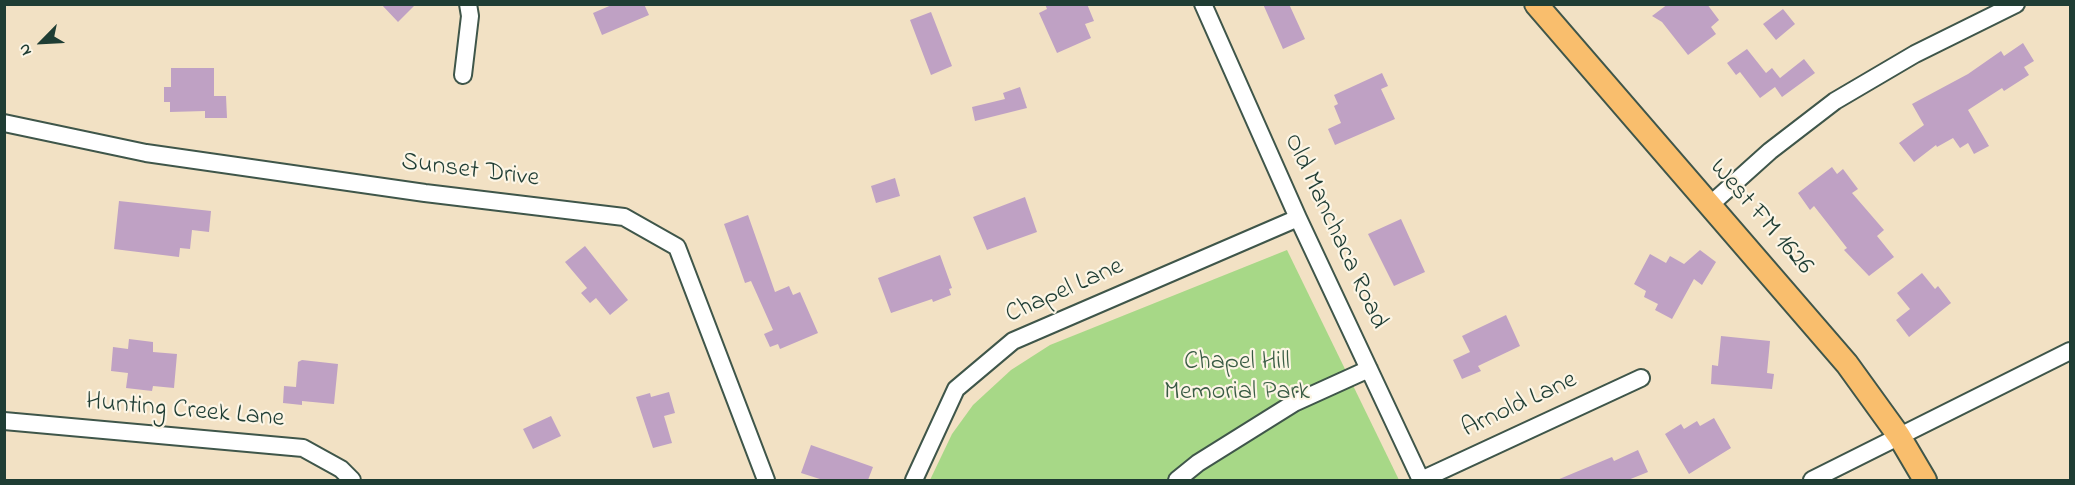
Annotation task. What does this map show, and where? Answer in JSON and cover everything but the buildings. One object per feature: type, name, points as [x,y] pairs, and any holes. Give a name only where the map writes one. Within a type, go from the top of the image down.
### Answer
[{"type":"main road","name":"West FM 1626","points":[[1536,4],[1847,364],[1899,435],[1925,480]]},
{"type":"street","points":[[463,75],[470,16],[468,4]]},
{"type":"street","name":"Old Manchaca Road","points":[[1203,4],[1418,480]]},
{"type":"street","points":[[1711,204],[1770,151],[1835,101],[1915,54],[2016,4]]},
{"type":"street","name":"Sunset Drive","points":[[4,123],[146,153],[425,193],[624,217],[677,247],[766,480]]},
{"type":"street","name":"Chapel Lane","points":[[914,480],[956,389],[1013,341],[1298,218]]},
{"type":"street","points":[[1812,480],[2070,351]]},
{"type":"street","points":[[1177,480],[1198,463],[1294,403],[1369,369]]},
{"type":"street","name":"Arnold Lane","points":[[1418,480],[1641,378]]},
{"type":"street","name":"Hunting Creek Lane","points":[[4,421],[303,448],[341,469],[352,480]]},
{"type":"green space","name":"Chapel Hill Memorial Park","points":[[1287,250],[1399,480],[930,480],[952,434],[973,405],[1011,370],[1050,345]]}]
